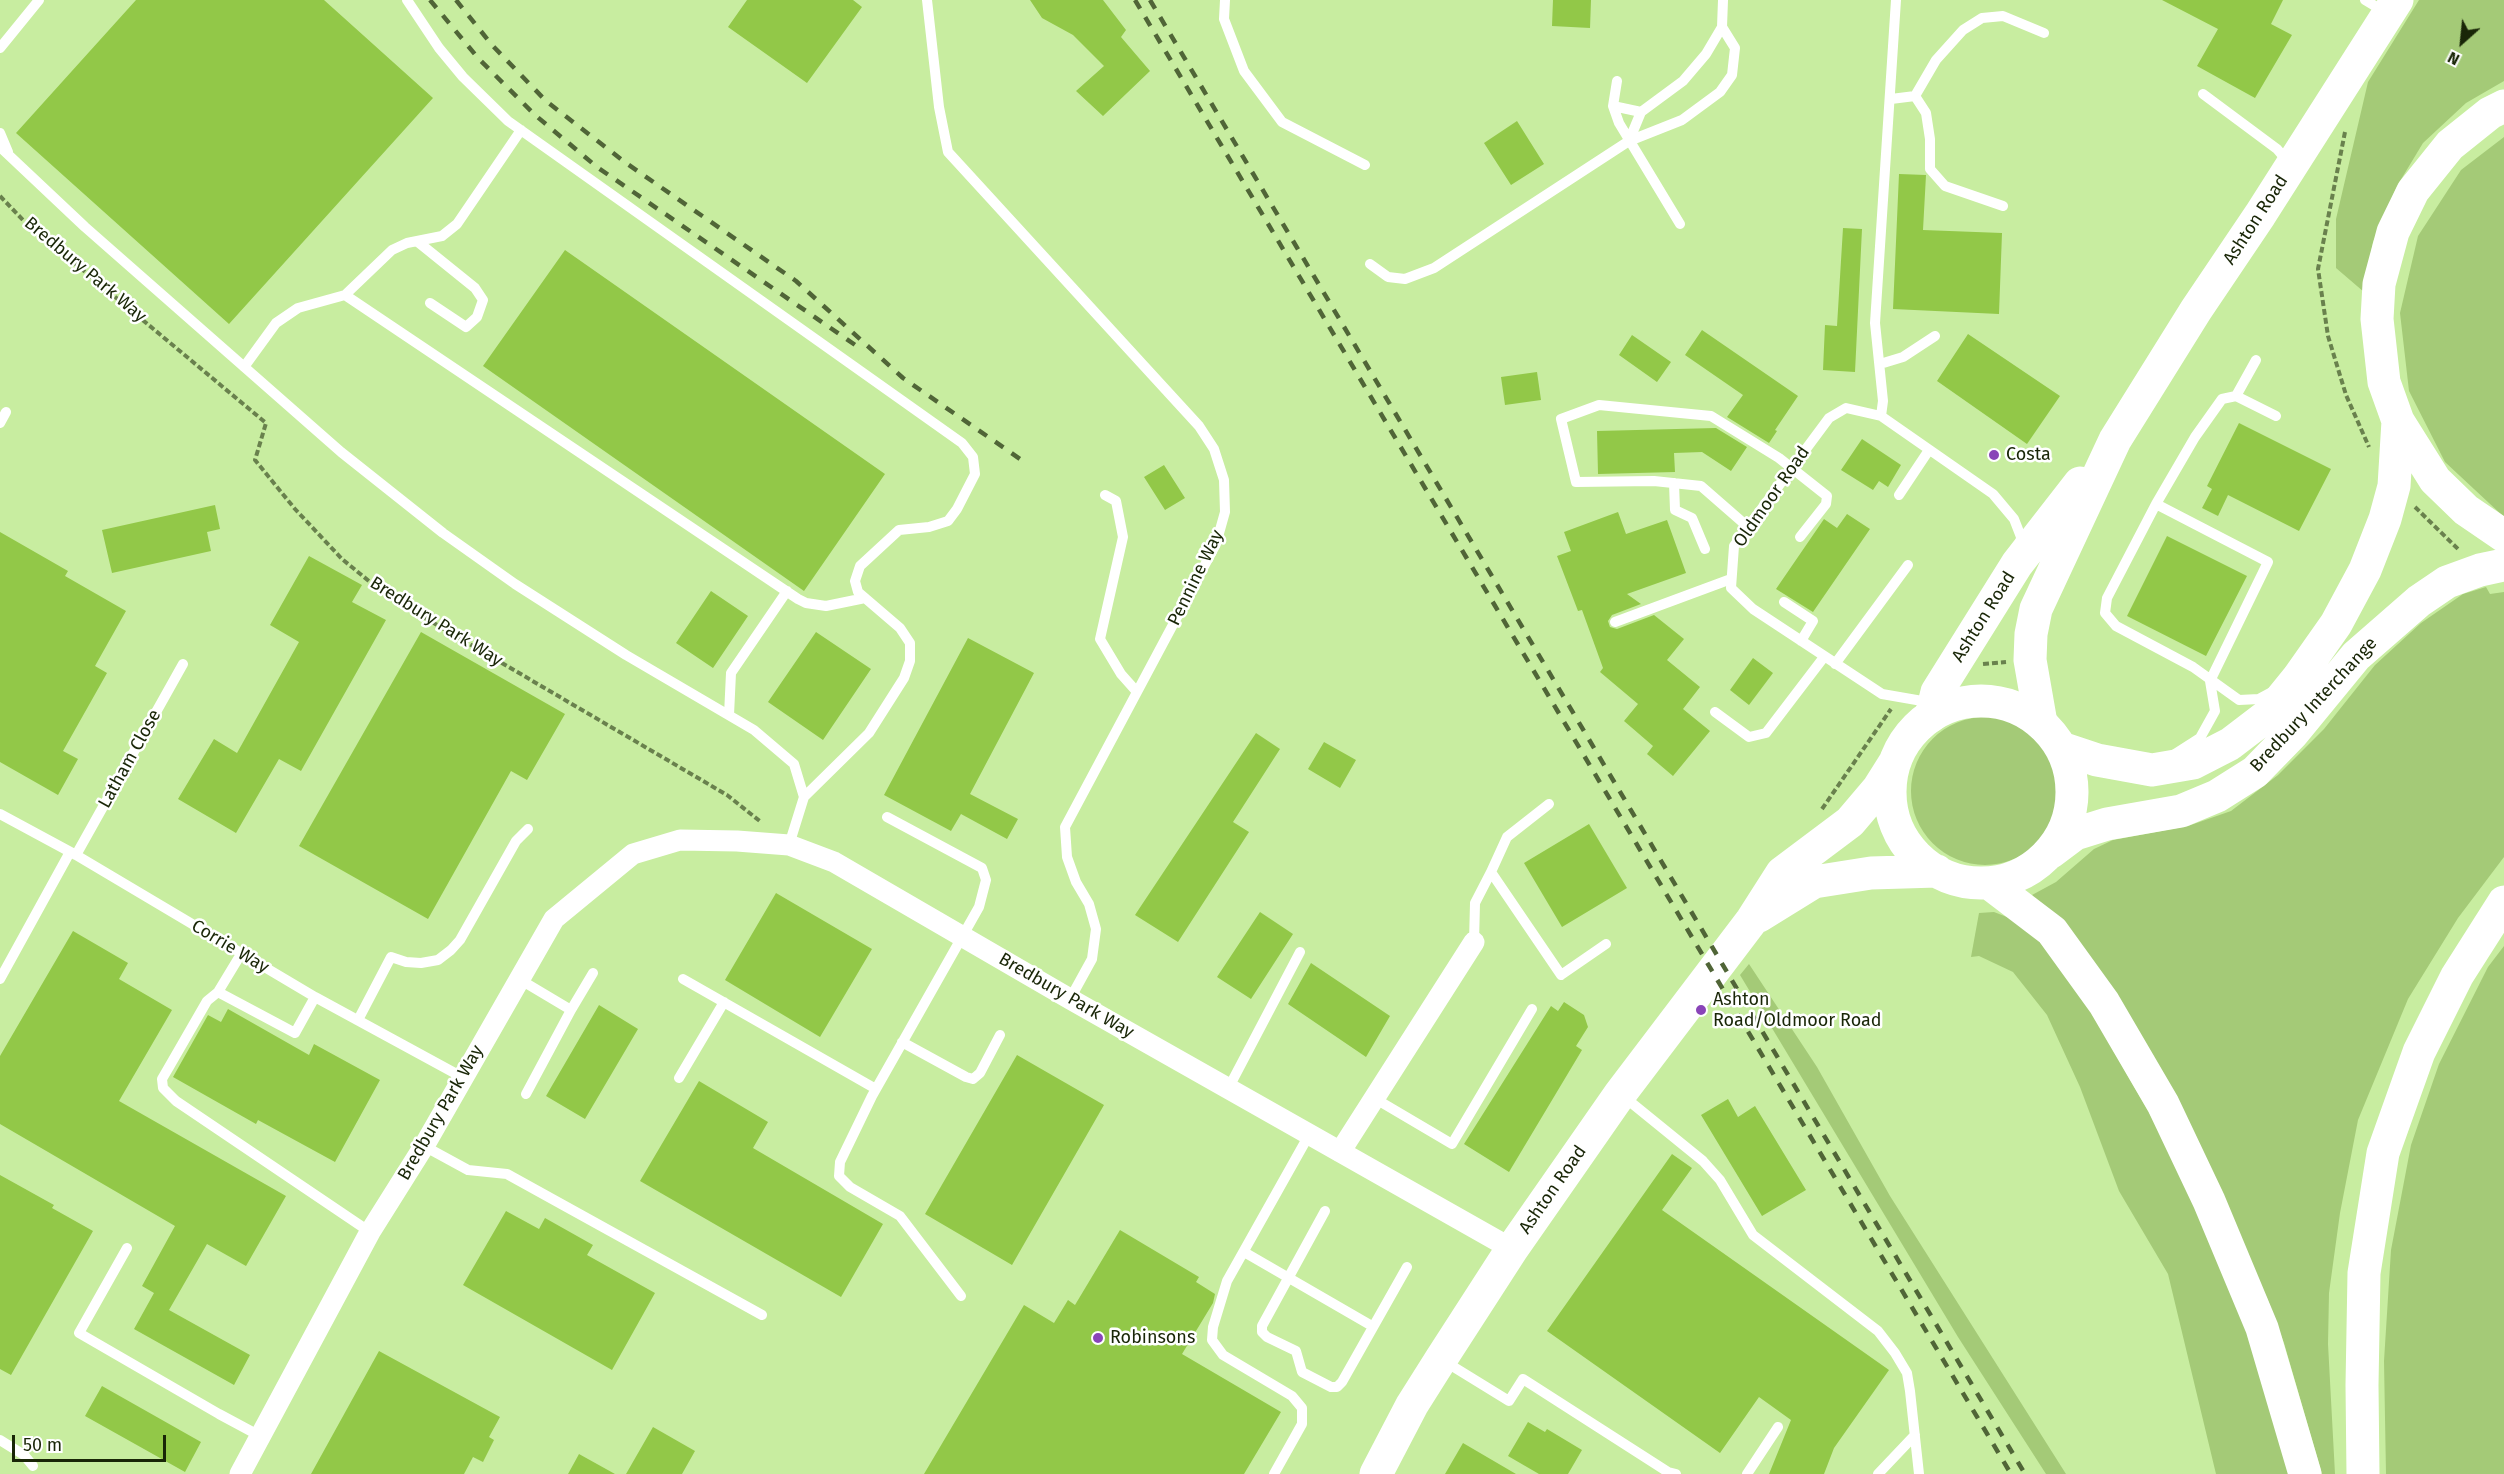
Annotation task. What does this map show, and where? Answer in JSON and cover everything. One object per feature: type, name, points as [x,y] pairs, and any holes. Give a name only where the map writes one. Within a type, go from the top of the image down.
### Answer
[{"type":"main road","name":"Ashton Road","points":[[1943,707],[1937,692],[2017,564],[2115,440],[2196,310],[2291,166],[2383,4]]},
{"type":"main road","name":"Bredbury Interchange","points":[[2504,106],[2490,113],[2450,145],[2413,191],[2393,232],[2379,284],[2377,319],[2384,382],[2398,421],[2435,480],[2466,510],[2504,536]]},
{"type":"main road","name":"Bredbury Interchange","points":[[2398,421],[2394,486],[2385,519],[2365,570],[2336,624],[2298,678],[2268,715],[2230,744],[2193,763],[2152,770],[2097,760],[2051,736],[2018,708],[1990,701],[1943,707],[1916,728],[1904,744],[1895,762],[1890,787],[1892,803],[1902,836],[1917,856],[1937,871],[1962,881],[1989,883],[2011,878],[2031,868],[2075,834],[2107,824],[2181,810],[2217,796],[2255,771],[2292,734],[2356,656],[2419,601],[2447,582],[2480,570],[2504,565]]},
{"type":"main road","name":"Ashton Road","points":[[2051,736],[2030,660],[2031,634],[2036,609],[2115,440]]},
{"type":"main road","name":"Bredbury Interchange","points":[[2048,854],[2064,830],[2072,803],[2071,775],[2051,736]]},
{"type":"main road","name":"Ashton Road","points":[[1376,1474],[1412,1406],[1512,1249],[1620,1094],[1752,920],[1782,873],[1850,822],[1878,789],[1895,762]]},
{"type":"main road","name":"Ashton Road","points":[[1752,920],[1814,882],[1871,873],[1937,871]]},
{"type":"main road","points":[[1989,883],[2052,932],[2104,1002],[2163,1104],[2209,1201],[2262,1328],[2306,1474]]},
{"type":"main road","points":[[2363,1474],[2364,1273],[2383,1153],[2419,1052],[2457,976],[2504,902]]},
{"type":"street","name":"Bredbury Park Way","points":[[240,1474],[370,1232],[424,1146],[554,919],[633,854],[680,840],[789,845],[834,862],[963,938],[1512,1249]]},
{"type":"street","points":[[1340,1152],[1474,942]]},
{"type":"lane","points":[[0,48],[39,0]]},
{"type":"lane","points":[[407,0],[439,48],[463,77],[487,102],[521,130],[962,442],[973,457],[975,474],[957,510],[948,521],[899,530],[860,566],[855,581],[858,592],[900,628],[910,643],[910,661],[904,678],[869,733],[804,796],[789,845]]},
{"type":"lane","name":"Pennine Way","points":[[927,0],[939,107],[948,152],[1199,426],[1214,449],[1224,480],[1225,512],[1216,544],[1065,827],[1067,857],[1076,882],[1089,904],[1096,929],[1092,959],[1070,999]]},
{"type":"lane","points":[[1225,0],[1224,19],[1244,71],[1282,122],[1365,165]]},
{"type":"lane","points":[[1629,141],[1641,112],[1683,81],[1706,54],[1722,27],[1723,0]]},
{"type":"lane","points":[[1881,416],[1883,401],[1875,323],[1896,0]]},
{"type":"lane","points":[[1915,96],[1936,60],[1963,30],[1982,18],[2002,16],[2044,33]]},
{"type":"lane","points":[[1370,264],[1388,276],[1405,279],[1434,268],[1629,141],[1682,120],[1720,92],[1732,75],[1735,48],[1722,27]]},
{"type":"lane","points":[[1617,81],[1613,106],[1629,141],[1680,225]]},
{"type":"lane","points":[[2203,94],[2277,149],[2291,166]]},
{"type":"lane","points":[[1891,99],[1915,96]]},
{"type":"lane","points":[[1915,96],[1926,112],[1930,139],[1930,169],[1945,186],[2003,206]]},
{"type":"lane","points":[[1613,106],[1641,112]]},
{"type":"lane","points":[[244,367],[276,323],[298,308],[345,295],[392,250],[407,243],[418,243],[442,237],[457,224],[521,130]]},
{"type":"lane","points":[[0,133],[9,155]]},
{"type":"lane","points":[[0,147],[85,227],[341,452],[443,533],[515,584],[605,642],[754,730],[795,764],[804,796]]},
{"type":"lane","points":[[418,243],[475,288],[483,300],[477,317],[466,327],[430,303]]},
{"type":"lane","points":[[345,295],[806,603],[826,606],[865,598]]},
{"type":"lane","points":[[1880,364],[1903,357],[1935,336]]},
{"type":"lane","points":[[2236,396],[2256,360]]},
{"type":"lane","points":[[2276,416],[2236,396],[2222,399],[2195,437],[2156,504],[2107,598],[2105,613],[2116,626],[2193,667],[2240,700],[2259,699],[2298,678]]},
{"type":"lane","points":[[1748,527],[1701,486],[1654,481],[1576,482],[1561,419],[1599,405],[1712,416],[1792,467],[1827,496],[1826,504],[1800,537]]},
{"type":"lane","name":"Oldmoor Road","points":[[1731,579],[1734,546],[1829,418],[1846,408],[1881,416],[1993,494],[2014,519],[2021,537],[2017,564]]},
{"type":"lane","points":[[0,423],[6,412]]},
{"type":"lane","points":[[1899,495],[1929,450]]},
{"type":"lane","points":[[1674,483],[1675,510],[1692,518],[1704,549]]},
{"type":"lane","points":[[1105,495],[1116,501],[1123,537],[1100,639],[1121,674],[1137,692]]},
{"type":"lane","points":[[2152,770],[2200,738],[2215,711],[2210,681],[2268,562],[2156,504]]},
{"type":"lane","points":[[1835,664],[1908,565]]},
{"type":"lane","points":[[1615,622],[1731,579],[1731,588],[1753,609],[1882,694],[1943,707]]},
{"type":"lane","points":[[729,715],[731,674],[787,591]]},
{"type":"lane","points":[[1784,602],[1813,621],[1801,641]]},
{"type":"lane","points":[[1715,712],[1749,737],[1767,733],[1824,657]]},
{"type":"lane","name":"Latham Close","points":[[0,979],[183,664]]},
{"type":"lane","points":[[1474,942],[1475,903],[1507,837],[1549,804]]},
{"type":"lane","name":"Corrie Way","points":[[0,814],[73,853],[315,997],[462,1077]]},
{"type":"lane","points":[[887,817],[982,868],[986,880],[984,896],[963,938],[876,1089],[840,1162],[839,1176],[850,1187],[900,1216],[961,1296]]},
{"type":"lane","points":[[358,1020],[392,957],[405,962],[421,963],[438,960],[452,950],[460,940],[516,841],[528,829]]},
{"type":"lane","points":[[1491,872],[1561,975],[1606,944]]},
{"type":"lane","points":[[1228,1089],[1300,952]]},
{"type":"lane","points":[[241,954],[218,992],[207,1001],[162,1079],[163,1088],[176,1101],[370,1232]]},
{"type":"lane","points":[[526,1094],[593,973]]},
{"type":"lane","points":[[519,979],[571,1010]]},
{"type":"lane","points":[[683,979],[876,1089]]},
{"type":"lane","points":[[218,992],[295,1033],[315,997]]},
{"type":"lane","points":[[679,1078],[724,1002]]},
{"type":"lane","points":[[1374,1098],[1452,1144],[1532,1009]]},
{"type":"lane","points":[[902,1042],[973,1079],[980,1073],[1000,1035]]},
{"type":"lane","points":[[1620,1094],[1703,1161],[1720,1180],[1753,1234],[1878,1331],[1907,1373],[1919,1474]]},
{"type":"lane","points":[[1274,1474],[1302,1424],[1302,1408],[1292,1396],[1223,1355],[1212,1340],[1216,1314],[1227,1281],[1309,1135]]},
{"type":"lane","points":[[424,1146],[468,1170],[507,1174],[762,1315]]},
{"type":"lane","points":[[1325,1211],[1262,1326],[1262,1332],[1296,1351],[1302,1372],[1331,1387],[1337,1387],[1407,1267]]},
{"type":"lane","points":[[127,1248],[79,1333],[260,1436]]},
{"type":"lane","points":[[1244,1252],[1372,1326]]},
{"type":"lane","points":[[1442,1359],[1509,1401],[1523,1379],[1668,1472],[1676,1474]]},
{"type":"lane","points":[[1747,1474],[1778,1426]]},
{"type":"lane","points":[[1878,1474],[1915,1435]]},
{"type":"lane","points":[[0,1440],[24,1455],[33,1466]]},
{"type":"path","name":"Bredbury Park Way","points":[[0,196],[23,220],[266,423],[255,460],[295,509],[342,559],[386,595],[727,795],[789,845]]},
{"type":"green space","points":[[2419,0],[2504,0],[2504,81],[2466,103],[2423,143],[2397,186],[2373,242],[2364,292],[2336,268],[2336,219],[2368,82]]},
{"type":"green space","points":[[2504,137],[2504,517],[2445,462],[2409,391],[2400,313],[2418,236],[2461,170]]},
{"type":"green space","points":[[2486,587],[2490,594],[2504,592],[2504,857],[2458,918],[2408,999],[2358,1120],[2340,1213],[2329,1293],[2328,1344],[2335,1474],[2322,1474],[2284,1343],[2267,1298],[2032,895],[2056,882],[2094,849],[2113,840],[2188,826],[2231,811],[2278,775],[2324,729],[2375,665],[2421,623],[2463,594]]},
{"type":"green space","points":[[1985,717],[1999,718],[2013,723],[2026,729],[2037,739],[2047,750],[2053,763],[2058,777],[2058,805],[2053,819],[2047,832],[2037,843],[2026,853],[2013,859],[1999,864],[1985,865],[1971,864],[1957,859],[1944,853],[1933,843],[1923,832],[1917,819],[1912,805],[1911,791],[1912,777],[1917,763],[1923,750],[1933,739],[1944,729],[1957,723],[1971,718]]},
{"type":"green space","points":[[1994,912],[2020,922],[2045,943],[2074,982],[2179,1165],[2236,1295],[2294,1474],[2216,1474],[2168,1274],[2119,1191],[2080,1087],[2047,1015],[2013,972],[1979,956],[1971,957],[1979,913]]},
{"type":"green space","points":[[2504,946],[2504,1474],[2386,1474],[2384,1361],[2391,1250],[2411,1145],[2439,1064],[2488,967]]},
{"type":"green space","points":[[1749,964],[1817,1067],[1890,1196],[2066,1474],[2046,1474],[1958,1337],[1740,975]]},
{"type":"building","points":[[136,0],[324,0],[433,98],[229,324],[16,133]]},
{"type":"building","points":[[747,0],[853,0],[862,7],[807,83],[728,27]]},
{"type":"building","points":[[1030,0],[1103,0],[1126,30],[1121,37],[1150,71],[1103,116],[1076,91],[1104,66],[1073,35],[1042,18]]},
{"type":"building","points":[[1553,0],[1591,0],[1590,28],[1552,26]]},
{"type":"building","points":[[2162,0],[2283,0],[2271,24],[2292,35],[2255,98],[2197,66],[2218,29]]},
{"type":"building","points":[[1517,121],[1544,164],[1511,185],[1484,143]]},
{"type":"building","points":[[1899,174],[1926,175],[1923,230],[2002,233],[1999,314],[1893,309]]},
{"type":"building","points":[[1843,228],[1862,229],[1855,372],[1823,370],[1825,325],[1837,326]]},
{"type":"building","points":[[565,250],[885,474],[804,591],[483,366]]},
{"type":"building","points":[[1702,330],[1798,396],[1769,443],[1727,417],[1743,395],[1685,355]]},
{"type":"building","points":[[1968,334],[2060,396],[2027,444],[1937,381]]},
{"type":"building","points":[[1632,335],[1671,362],[1657,382],[1619,355]]},
{"type":"building","points":[[1537,372],[1541,400],[1505,405],[1501,377]]},
{"type":"building","points":[[2239,423],[2331,469],[2299,531],[2228,495],[2218,516],[2202,508],[2212,489],[2207,486]]},
{"type":"building","points":[[1716,428],[1747,447],[1731,471],[1702,452],[1674,453],[1675,472],[1598,474],[1597,431]]},
{"type":"building","points":[[1862,439],[1901,465],[1888,487],[1879,481],[1873,490],[1841,470]]},
{"type":"building","points":[[1164,465],[1185,498],[1165,510],[1144,477]]},
{"type":"building","points":[[215,505],[220,529],[207,532],[211,551],[112,573],[102,530]]},
{"type":"building","points":[[1618,512],[1626,534],[1667,520],[1686,573],[1627,594],[1641,604],[1612,615],[1608,621],[1610,627],[1617,629],[1654,615],[1684,639],[1667,660],[1700,687],[1683,709],[1710,731],[1673,776],[1647,754],[1653,746],[1624,721],[1638,704],[1600,672],[1603,668],[1582,610],[1578,611],[1557,556],[1571,551],[1564,532]]},
{"type":"building","points":[[1847,514],[1870,529],[1813,612],[1776,589],[1824,519],[1837,528]]},
{"type":"building","points":[[0,532],[68,571],[65,576],[126,611],[95,666],[107,673],[63,751],[78,759],[58,795],[0,762]]},
{"type":"building","points":[[2167,536],[2247,576],[2206,656],[2127,616]]},
{"type":"building","points":[[309,556],[362,585],[352,602],[386,620],[301,771],[279,759],[236,833],[178,799],[214,739],[237,753],[299,642],[270,625]]},
{"type":"building","points":[[711,591],[748,616],[713,668],[676,643]]},
{"type":"building","points":[[421,632],[565,714],[527,780],[511,771],[428,919],[299,846]]},
{"type":"building","points":[[816,632],[871,669],[823,740],[768,702]]},
{"type":"building","points":[[968,638],[1034,673],[970,794],[1018,819],[1007,839],[961,814],[951,831],[884,795]]},
{"type":"building","points":[[1753,658],[1773,673],[1749,705],[1730,690]]},
{"type":"building","points":[[1256,733],[1280,749],[1233,822],[1249,832],[1178,942],[1135,915]]},
{"type":"building","points":[[1324,742],[1356,760],[1340,788],[1308,769]]},
{"type":"building","points":[[1589,824],[1627,888],[1562,927],[1524,863]]},
{"type":"building","points":[[776,893],[872,949],[820,1037],[725,980]]},
{"type":"building","points":[[1260,912],[1293,934],[1251,999],[1217,977]]},
{"type":"building","points":[[73,931],[128,963],[119,979],[172,1010],[119,1101],[286,1196],[246,1266],[207,1244],[169,1310],[250,1355],[234,1385],[134,1329],[154,1293],[142,1286],[175,1226],[0,1124],[0,1056]]},
{"type":"building","points":[[1311,963],[1390,1016],[1366,1057],[1288,1004]]},
{"type":"building","points":[[1564,1002],[1584,1015],[1588,1027],[1576,1046],[1582,1050],[1509,1172],[1464,1144],[1551,1006],[1558,1011]]},
{"type":"building","points":[[599,1005],[638,1029],[585,1119],[546,1096]]},
{"type":"building","points":[[228,1009],[309,1055],[314,1044],[380,1080],[335,1162],[258,1120],[256,1124],[173,1077],[208,1015],[221,1022]]},
{"type":"building","points":[[1017,1055],[1104,1105],[1012,1265],[925,1214]]},
{"type":"building","points":[[699,1081],[768,1122],[753,1148],[883,1224],[841,1297],[640,1181]]},
{"type":"building","points":[[1728,1099],[1738,1117],[1755,1106],[1806,1190],[1762,1216],[1701,1115]]},
{"type":"building","points":[[1672,1154],[1692,1168],[1662,1210],[1889,1370],[1834,1448],[1824,1474],[1769,1474],[1791,1420],[1759,1397],[1720,1453],[1547,1331]]},
{"type":"building","points":[[0,1175],[54,1205],[52,1208],[93,1231],[11,1375],[0,1369]]},
{"type":"building","points":[[506,1211],[539,1229],[545,1218],[593,1245],[587,1255],[655,1293],[612,1370],[463,1285]]},
{"type":"building","name":"Robinsons","points":[[1120,1230],[1199,1277],[1196,1282],[1215,1294],[1213,1303],[1182,1354],[1281,1412],[1244,1474],[924,1474],[1024,1305],[1054,1323],[1068,1300],[1075,1305]]},
{"type":"building","points":[[379,1351],[500,1417],[489,1437],[494,1440],[483,1462],[473,1457],[464,1474],[311,1474]]},
{"type":"building","points":[[102,1386],[201,1442],[185,1472],[85,1416]]},
{"type":"building","points":[[1528,1422],[1545,1432],[1547,1429],[1582,1450],[1568,1474],[1539,1474],[1508,1456]]},
{"type":"building","points":[[653,1427],[695,1451],[682,1474],[626,1474]]},
{"type":"building","points":[[1463,1443],[1516,1474],[1445,1474]]},
{"type":"building","points":[[579,1454],[615,1474],[568,1474]]},
{"type":"railway","points":[[430,0],[478,58],[535,115],[597,167],[861,349]]},
{"type":"railway","points":[[456,0],[492,45],[546,101],[626,163],[796,281],[903,378],[1023,461]]},
{"type":"railway","points":[[1135,0],[2011,1474]]},
{"type":"railway","points":[[1150,0],[2025,1474]]},
{"type":"place","name":"Costa","points":[[1994,455]]},
{"type":"place","name":"Ashton Road/Oldmoor Road","points":[[1701,1010]]},
{"type":"place","name":"Robinsons","points":[[1098,1338]]}]
